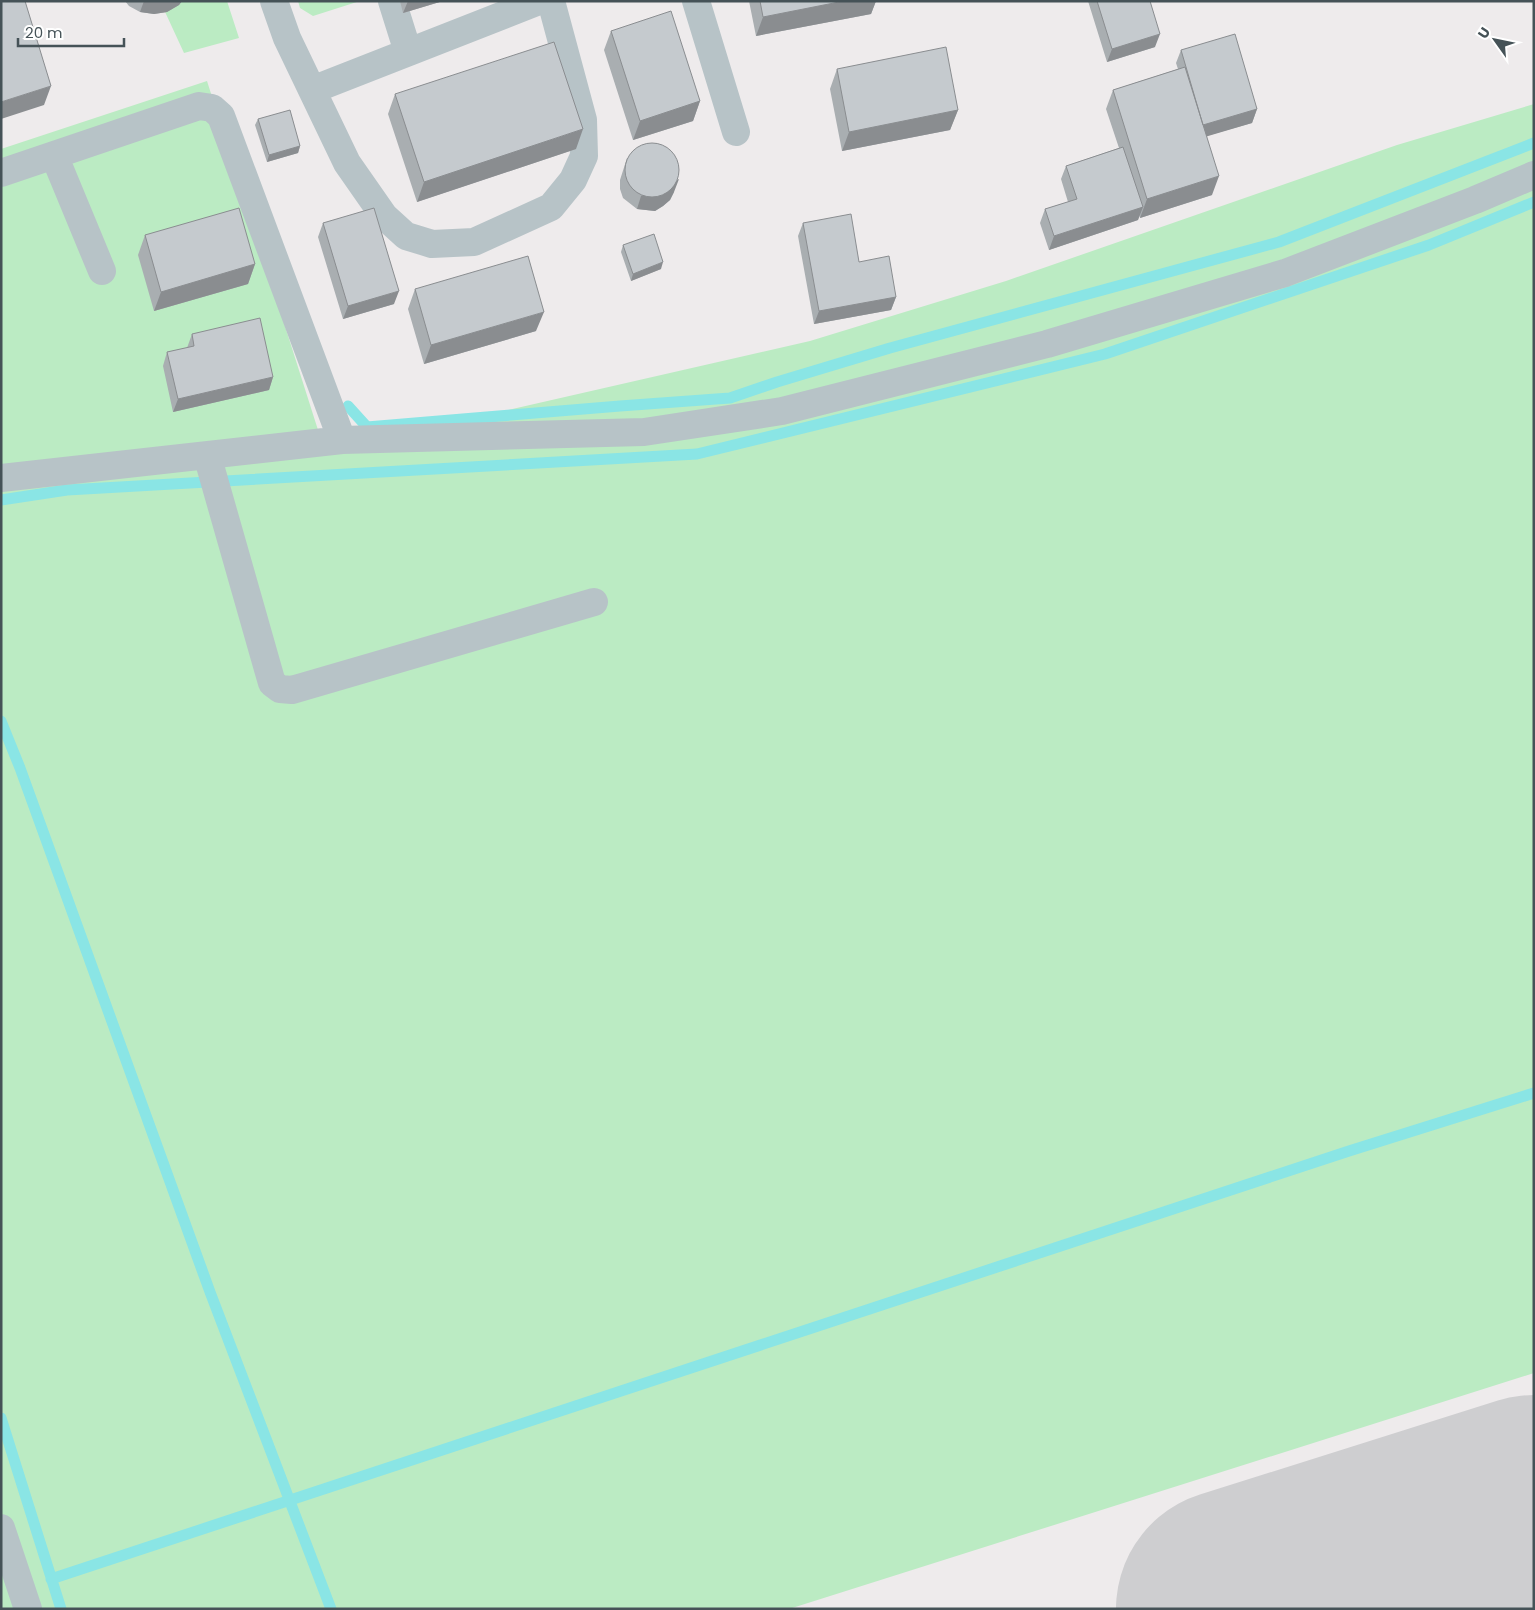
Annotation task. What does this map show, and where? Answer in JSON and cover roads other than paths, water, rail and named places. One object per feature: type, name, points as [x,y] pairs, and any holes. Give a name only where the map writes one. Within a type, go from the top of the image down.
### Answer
[{"type":"street","points":[[274,1],[287,38],[347,163],[384,216],[406,236],[432,244],[474,242],[550,206],[573,180],[584,156],[583,120],[551,1]]},
{"type":"street","points":[[392,1],[408,52]]},
{"type":"street","points":[[312,90],[539,1]]},
{"type":"street","points":[[696,1],[736,132]]},
{"type":"street","points":[[1,173],[199,106],[212,108],[221,116],[342,440]]},
{"type":"street","points":[[54,155],[102,271]]},
{"type":"street","points":[[1,478],[209,463],[342,440],[644,432],[782,411],[1047,344],[1285,273],[1475,200],[1534,175]]},
{"type":"street","points":[[209,463],[220,507],[272,683],[280,689],[292,690],[594,602]]},
{"type":"street","points":[[1,1528],[28,1609]]},
{"type":"waterway","points":[[348,406],[367,427],[730,398],[890,348],[1279,242],[1534,143]]},
{"type":"waterway","points":[[1,500],[67,490],[697,454],[1105,354],[1429,245],[1534,202]]},
{"type":"waterway","points":[[1,721],[20,768],[210,1292],[331,1609]]},
{"type":"waterway","points":[[51,1579],[1349,1151],[1534,1093]]},
{"type":"waterway","points":[[1,1418],[61,1609]]}]
